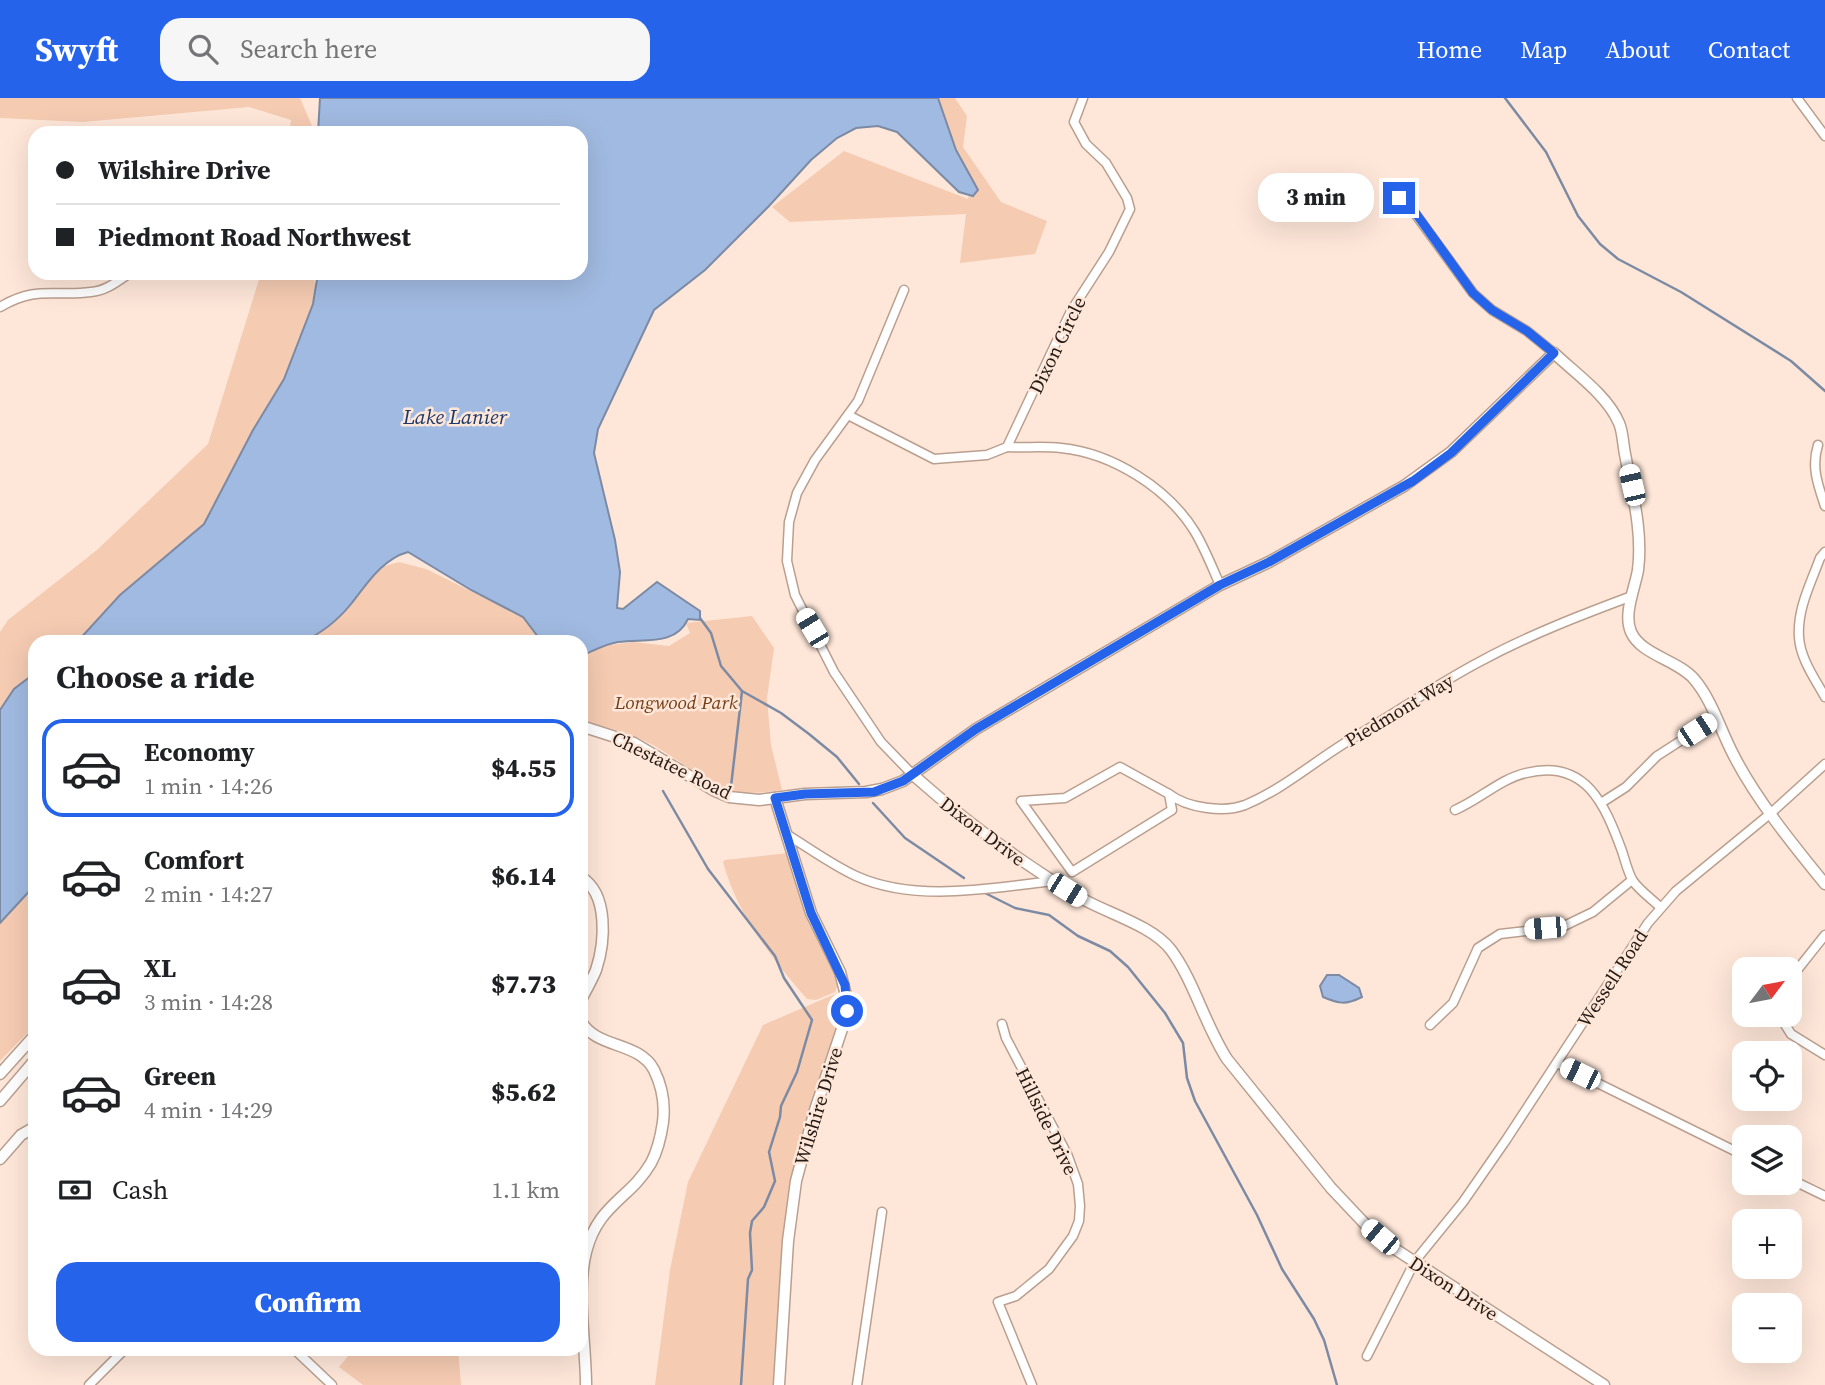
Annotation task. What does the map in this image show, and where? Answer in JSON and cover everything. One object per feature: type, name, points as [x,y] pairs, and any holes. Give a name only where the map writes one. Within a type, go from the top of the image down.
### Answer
[{"type":"street","name":"Dixon Circle","points":[[1007,447],[1071,311],[1109,252],[1130,209],[1127,198],[1106,163],[1086,144],[1074,122],[1083,98]]},
{"type":"street","points":[[1797,98],[1825,136]]},
{"type":"street","points":[[1386,188],[1412,208],[1473,293],[1492,310],[1527,331],[1554,353],[1600,396],[1619,424],[1635,498],[1638,569],[1629,619],[1631,633],[1648,650],[1684,668],[1704,692],[1733,756],[1771,813],[1825,884]]},
{"type":"street","points":[[0,307],[13,299],[40,292],[99,290],[117,280]]},
{"type":"street","name":"Dixon Drive","points":[[904,290],[858,401],[815,460],[797,493],[789,522],[787,561],[790,576],[803,612],[856,708],[881,742],[959,816],[1007,852],[1080,898],[1144,929],[1171,950],[1215,1040],[1245,1082],[1339,1197],[1365,1224],[1395,1249],[1604,1385]]},
{"type":"street","name":"Chestatee Road","points":[[588,728],[634,743],[729,797],[748,800],[805,794],[874,792],[903,781],[976,729],[1220,585],[1269,562],[1413,481],[1451,453],[1554,353]]},
{"type":"street","points":[[848,415],[934,459],[987,456],[1007,447],[1062,448],[1115,462],[1138,475],[1169,501],[1193,528],[1208,554],[1220,585]]},
{"type":"street","points":[[1818,445],[1814,456],[1814,472],[1825,506]]},
{"type":"street","points":[[1825,552],[1820,558],[1802,606],[1799,638],[1808,666],[1825,697]]},
{"type":"street","name":"Piedmont Way","points":[[1169,794],[1172,810],[1072,872],[1021,801],[1065,799],[1121,767],[1169,794],[1211,809],[1227,810],[1245,805],[1483,660],[1572,619],[1632,596]]},
{"type":"street","points":[[1601,803],[1626,787],[1657,756],[1716,718]]},
{"type":"street","name":"Wessell Road","points":[[1367,1356],[1415,1261],[1462,1202],[1660,907],[1825,764]]},
{"type":"street","points":[[1455,810],[1525,773],[1545,771],[1566,774],[1584,781],[1611,821],[1632,880],[1660,907]]},
{"type":"street","name":"Wilshire Drive","points":[[775,798],[818,933],[840,972],[847,999],[843,1026],[815,1110],[796,1181],[788,1241],[779,1385]]},
{"type":"street","points":[[786,835],[857,876],[895,887],[950,892],[1054,881]]},
{"type":"street","points":[[1430,1025],[1453,1003],[1478,948],[1500,934],[1563,927],[1593,912],[1632,880]]},
{"type":"street","points":[[588,883],[593,887],[601,911],[602,938],[595,971],[588,986]]},
{"type":"street","points":[[1802,964],[1825,936]]},
{"type":"street","name":"Hillside Drive","points":[[1002,1024],[1006,1038],[1067,1154],[1078,1184],[1079,1221],[1073,1236],[1049,1269],[1016,1296],[998,1302],[1032,1385]]},
{"type":"street","points":[[1787,1027],[1791,1034],[1825,1055]]},
{"type":"street","points":[[588,1029],[593,1034],[634,1050],[649,1062],[660,1086],[664,1114],[661,1135],[650,1165],[606,1211],[596,1225],[588,1248]]},
{"type":"street","points":[[0,1074],[28,1043]]},
{"type":"street","points":[[1557,1063],[1732,1150]]},
{"type":"street","points":[[0,1101],[28,1068]]},
{"type":"street","points":[[0,1159],[21,1135],[28,1131]]},
{"type":"street","points":[[1802,1185],[1825,1196]]},
{"type":"street","points":[[856,1385],[882,1212]]},
{"type":"street","points":[[89,1385],[118,1356]]},
{"type":"street","points":[[301,1356],[332,1385]]},
{"type":"street","points":[[584,1356],[586,1385]]},
{"type":"green space","points":[[0,98],[300,98],[312,126],[290,126],[291,120],[249,107],[83,122],[0,118]]},
{"type":"green space","points":[[932,98],[955,98],[967,116],[963,147],[1001,202],[1047,221],[1035,254],[960,263],[966,214],[790,222],[772,207],[844,151],[968,199],[971,181]]},
{"type":"green space","points":[[259,280],[314,280],[325,317],[243,480],[180,559],[100,635],[28,635],[28,702],[0,733],[0,632],[8,620],[97,550],[208,444]]},
{"type":"green space","points":[[371,547],[385,566],[399,562],[426,569],[523,617],[537,635],[315,635],[340,616],[383,568],[369,549]]},
{"type":"green space","name":"Longwood Park","points":[[752,616],[774,648],[767,698],[771,745],[782,790],[743,792],[717,786],[644,740],[588,723],[588,653],[604,646],[633,642],[669,646],[690,633],[686,623]]},
{"type":"green space","points":[[788,853],[809,922],[837,976],[835,992],[816,1000],[807,999],[757,935],[737,900],[723,862]]},
{"type":"green space","points":[[28,892],[28,1032],[0,1061],[0,920]]},
{"type":"green space","points":[[849,988],[848,1024],[805,1147],[786,1257],[778,1385],[655,1385],[670,1270],[688,1182],[763,1025]]},
{"type":"green space","points":[[348,1356],[459,1356],[461,1385],[363,1385],[339,1367]]},
{"type":"water","name":"Lake Lanier","points":[[320,98],[938,98],[956,150],[978,190],[973,196],[959,192],[897,132],[878,126],[856,128],[837,138],[811,160],[705,270],[654,310],[598,429],[594,453],[620,572],[617,608],[623,609],[657,582],[700,611],[700,620],[688,619],[682,628],[667,638],[613,643],[588,653],[588,635],[537,635],[523,617],[408,552],[382,567],[340,616],[315,635],[83,635],[120,595],[204,524],[253,430],[284,379],[313,304],[317,280],[588,280],[588,126],[318,126]]},
{"type":"water","points":[[28,678],[28,893],[0,923],[0,710],[14,689]]},
{"type":"water","points":[[1327,975],[1339,975],[1359,988],[1362,997],[1342,1003],[1323,997],[1320,986]]},
{"type":"waterway","points":[[1505,98],[1546,152],[1578,216],[1600,244],[1618,259],[1681,292],[1791,361],[1825,391]]},
{"type":"waterway","points":[[700,618],[711,633],[721,666],[742,691],[781,713],[809,734],[837,757],[859,784]]},
{"type":"waterway","points":[[730,795],[742,691]]},
{"type":"waterway","points":[[663,791],[708,869],[775,956],[784,978],[812,1020],[797,1072],[781,1106],[769,1152],[775,1181],[764,1207],[752,1221],[752,1270],[748,1279],[741,1385]]},
{"type":"waterway","points":[[873,803],[905,838],[964,878]]},
{"type":"waterway","points":[[983,892],[1015,908],[1049,915],[1078,936],[1110,951],[1128,967],[1165,1013],[1183,1043],[1187,1078],[1195,1101],[1257,1215],[1282,1269],[1314,1319],[1324,1340],[1337,1385]]},
{"type":"route","points":[[847,1011],[845,985],[818,933],[775,798],[785,795],[874,792],[903,781],[976,729],[1220,585],[1269,562],[1413,481],[1451,453],[1554,353],[1527,331],[1492,310],[1473,293],[1412,208],[1399,198]]}]
